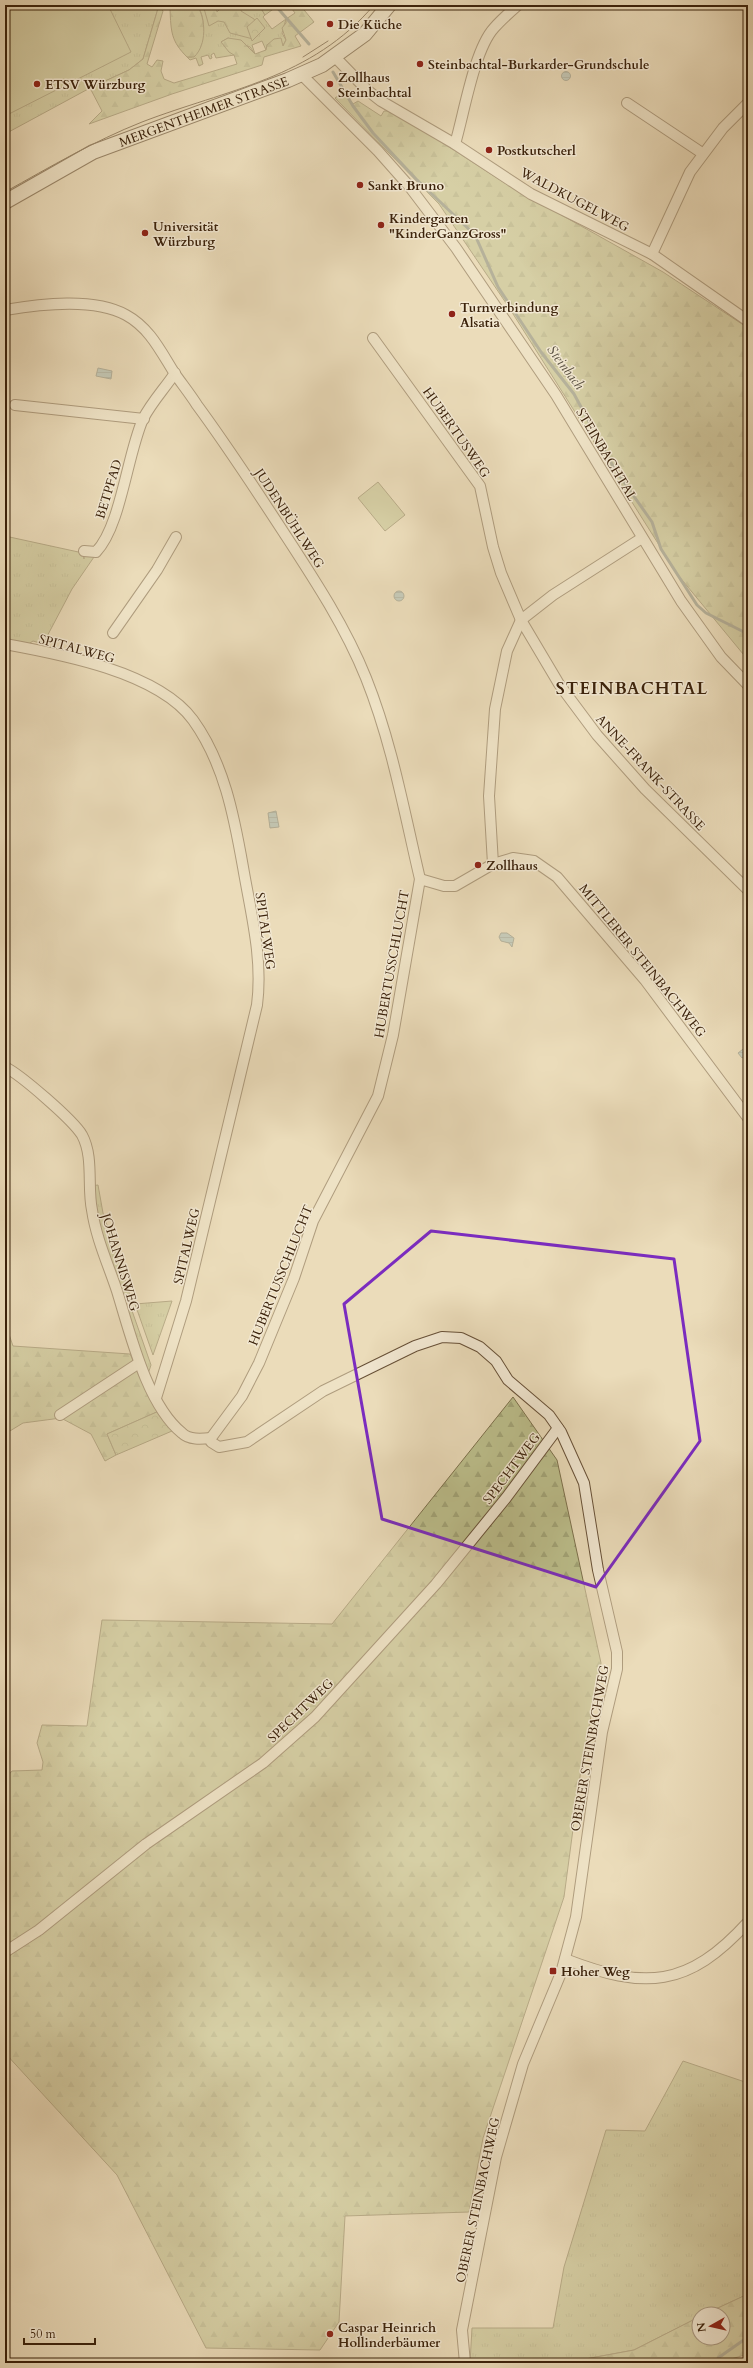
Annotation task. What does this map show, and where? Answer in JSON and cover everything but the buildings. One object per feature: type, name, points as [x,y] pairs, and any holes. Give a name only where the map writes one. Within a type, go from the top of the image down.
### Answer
[{"type":"main road","name":"MERGENTHEIMER STRASSE","points":[[5,202],[93,152],[302,75],[328,60],[365,34],[389,5]]},
{"type":"street","points":[[455,144],[484,46],[493,29],[518,5]]},
{"type":"street","name":"WALDKUGELWEG","points":[[328,60],[377,98],[455,144],[530,194],[652,254],[748,321]]},
{"type":"street","name":"STEINBACHTAL","points":[[302,75],[378,151],[409,186],[443,231],[556,395],[596,458],[605,477],[642,538],[696,622],[721,657],[748,685]]},
{"type":"street","points":[[627,103],[702,153]]},
{"type":"street","points":[[652,254],[690,172],[702,153],[748,103]]},
{"type":"street","name":"JUDENBÜHLWEG","points":[[5,310],[36,304],[92,304],[110,307],[128,315],[146,329],[244,472],[322,590],[365,676],[390,748],[422,880]]},
{"type":"street","name":"HUBERTUSWEG","points":[[373,338],[480,486],[493,546],[520,620]]},
{"type":"street","name":"BETPFAD","points":[[84,552],[96,552],[101,546],[111,526],[144,419],[175,373]]},
{"type":"street","points":[[16,405],[144,419]]},
{"type":"street","points":[[113,633],[157,570],[176,537]]},
{"type":"street","points":[[493,864],[489,796],[494,709],[507,651],[520,620],[553,595],[642,538]]},
{"type":"street","name":"ANNE-FRANK-STRASSE","points":[[520,620],[559,684],[597,736],[645,789],[748,890]]},
{"type":"street","name":"SPITALWEG","points":[[5,644],[62,656],[106,668],[136,679],[166,695],[192,719],[210,750],[233,810],[256,935],[259,985],[257,1005],[186,1301],[156,1398]]},
{"type":"street","name":"MITTLERER STEINBACHWEG","points":[[493,864],[513,858],[534,860],[557,877],[645,980],[748,1118]]},
{"type":"street","name":"HUBERTUSSCHLUCHT","points":[[211,1438],[242,1396],[259,1363],[294,1278],[313,1220],[378,1096],[393,1035],[422,880],[444,886],[454,886],[493,864]]},
{"type":"street","name":"JOHANNISWEG","points":[[5,1067],[54,1107],[82,1135],[87,1152],[91,1209],[97,1234],[140,1363],[156,1398],[172,1424],[183,1434],[194,1438],[211,1438]]},
{"type":"street","name":"OBERER STEINBACHWEG","points":[[211,1438],[211,1442],[218,1447],[247,1442],[323,1391],[415,1346],[442,1336],[461,1338],[480,1347],[496,1361],[508,1380],[542,1407],[558,1428],[584,1483],[598,1570],[617,1658],[617,1669],[602,1732],[576,1917],[565,1959],[522,2064],[496,2157],[462,2330],[465,2363]]},
{"type":"street","points":[[60,1415],[140,1363]]},
{"type":"street","name":"SPECHTWEG","points":[[5,1952],[38,1930],[146,1844],[263,1763],[315,1716],[436,1584],[506,1498],[558,1428]]},
{"type":"street","points":[[565,1959],[599,1972],[629,1979],[665,1978],[687,1969],[727,1945],[748,1922]]},
{"type":"highlighted area","points":[[431,1231],[674,1259],[700,1441],[596,1587],[382,1519],[344,1304]]},
{"type":"green space","name":"ETSV Würzburg","points":[[5,5],[159,5],[143,59],[129,70],[90,88],[5,134]]},
{"type":"green space","name":"ETSV Würzburg","points":[[16,5],[108,5],[131,52],[5,116],[5,11]]},
{"type":"green space","points":[[159,5],[163,11],[147,64],[152,67],[157,60],[163,61],[161,71],[164,79],[174,83],[237,64],[234,55],[229,52],[221,42],[228,38],[241,40],[255,54],[266,50],[267,45],[274,39],[281,38],[283,46],[286,40],[282,28],[286,23],[286,19],[295,13],[289,5],[300,5],[314,22],[295,36],[301,46],[264,57],[262,65],[172,94],[89,124],[102,111],[90,88],[129,70],[143,59]]},
{"type":"green space","points":[[166,5],[197,5],[202,17],[204,32],[201,46],[194,57],[187,57],[175,41],[171,24],[170,9]]},
{"type":"green space","points":[[197,5],[259,5],[265,15],[263,17],[272,29],[286,19],[282,33],[286,40],[282,47],[266,50],[262,41],[252,45],[255,54],[250,47],[228,38],[221,42],[234,55],[216,58],[214,53],[211,55],[212,58],[210,59],[208,55],[201,57],[203,64],[199,66],[196,58],[190,60],[187,57],[192,57],[201,38],[203,18]]},
{"type":"green space","points":[[203,5],[216,5],[217,12],[224,5],[242,5],[241,11],[254,19],[258,26],[253,39],[230,33],[224,22],[218,21],[209,26]]},
{"type":"green space","points":[[259,5],[279,5],[265,15]]},
{"type":"green space","points":[[257,18],[265,28],[252,41],[247,27]]},
{"type":"green space","points":[[344,92],[353,104],[358,101],[381,116],[384,111],[393,111],[508,185],[663,272],[748,328],[748,660],[678,575],[508,306],[439,204],[335,98]]},
{"type":"green space","points":[[378,482],[405,515],[385,531],[358,498]]},
{"type":"green space","points":[[5,536],[83,553],[84,559],[84,553],[94,557],[72,589],[43,644],[33,641],[24,647],[5,644]]},
{"type":"green space","points":[[98,1185],[103,1213],[131,1298],[117,1291],[97,1234],[90,1186]]},
{"type":"green space","points":[[172,1301],[153,1355],[135,1304]]},
{"type":"green space","points":[[130,1305],[151,1365],[148,1374],[127,1307]]},
{"type":"green space","points":[[5,1323],[13,1346],[130,1354],[159,1411],[107,1434],[116,1455],[105,1461],[91,1434],[61,1418],[23,1423],[5,1434]]},
{"type":"green space","points":[[513,1397],[557,1460],[601,1663],[581,1769],[564,1897],[483,2138],[469,2212],[345,2216],[339,2322],[320,2350],[206,2348],[117,2175],[5,2053],[5,1779],[12,1771],[42,1770],[43,1762],[37,1743],[42,1725],[87,1726],[102,1620],[332,1624]]},
{"type":"green space","points":[[159,1411],[172,1431],[116,1455],[107,1434]]},
{"type":"green space","points":[[683,2061],[748,2083],[748,2294],[722,2306],[691,2306],[691,2321],[634,2350],[580,2360],[575,2363],[470,2363],[472,2328],[553,2328],[564,2267],[606,2130],[645,2131]]},
{"type":"green space","points":[[748,2294],[748,2354],[718,2363],[575,2363],[580,2360],[634,2350],[691,2321],[691,2346],[731,2346],[731,2306],[722,2306]]},
{"type":"water","points":[[566,71],[571,76],[566,81],[561,76]]},
{"type":"water","points":[[98,368],[112,371],[111,379],[96,376]]},
{"type":"water","points":[[397,591],[401,591],[403,592],[403,600],[397,601],[394,598],[394,594]]},
{"type":"water","points":[[276,811],[279,827],[270,828],[268,813]]},
{"type":"water","points":[[501,933],[507,933],[514,938],[512,947],[509,943],[501,941],[499,937]]},
{"type":"water","points":[[747,1046],[748,1054],[742,1058],[738,1053]]},
{"type":"waterway","name":"Steinbach","points":[[275,5],[309,44]]},
{"type":"waterway","name":"Steinbach","points":[[333,72],[353,106],[373,133],[416,179],[475,235],[498,287],[541,352],[574,394],[614,468],[652,522],[661,549],[697,605],[706,613],[748,634]]},
{"type":"waterway","points":[[718,2358],[748,2337]]},
{"type":"tram line","points":[[5,192],[72,155],[124,129],[237,90],[296,66],[323,50],[349,30],[374,5]]},
{"type":"tram line","points":[[303,57],[328,41]]},
{"type":"place","name":"Die Küche","points":[[330,24]]},
{"type":"place","name":"Steinbachtal-Burkarder-Grundschule","points":[[420,64]]},
{"type":"place","name":"ETSV Würzburg","points":[[37,84]]},
{"type":"place","name":"Zollhaus Steinbachtal","points":[[330,84]]},
{"type":"place","name":"Postkutscherl","points":[[489,150]]},
{"type":"place","name":"Sankt Bruno","points":[[360,185]]},
{"type":"place","name":"Kindergarten \"KinderGanzGross\"","points":[[381,225]]},
{"type":"place","name":"Universität Würzburg","points":[[145,233]]},
{"type":"place","name":"Turnverbindung Alsatia","points":[[452,314]]},
{"type":"place","name":"Zollhaus","points":[[478,865]]},
{"type":"place","name":"Hoher Weg","points":[[553,1971]]},
{"type":"place","name":"Caspar Heinrich Hollinderbäumer","points":[[330,2334]]},
{"type":"district","name":"STEINBACHTAL","points":[[632,688]]}]
